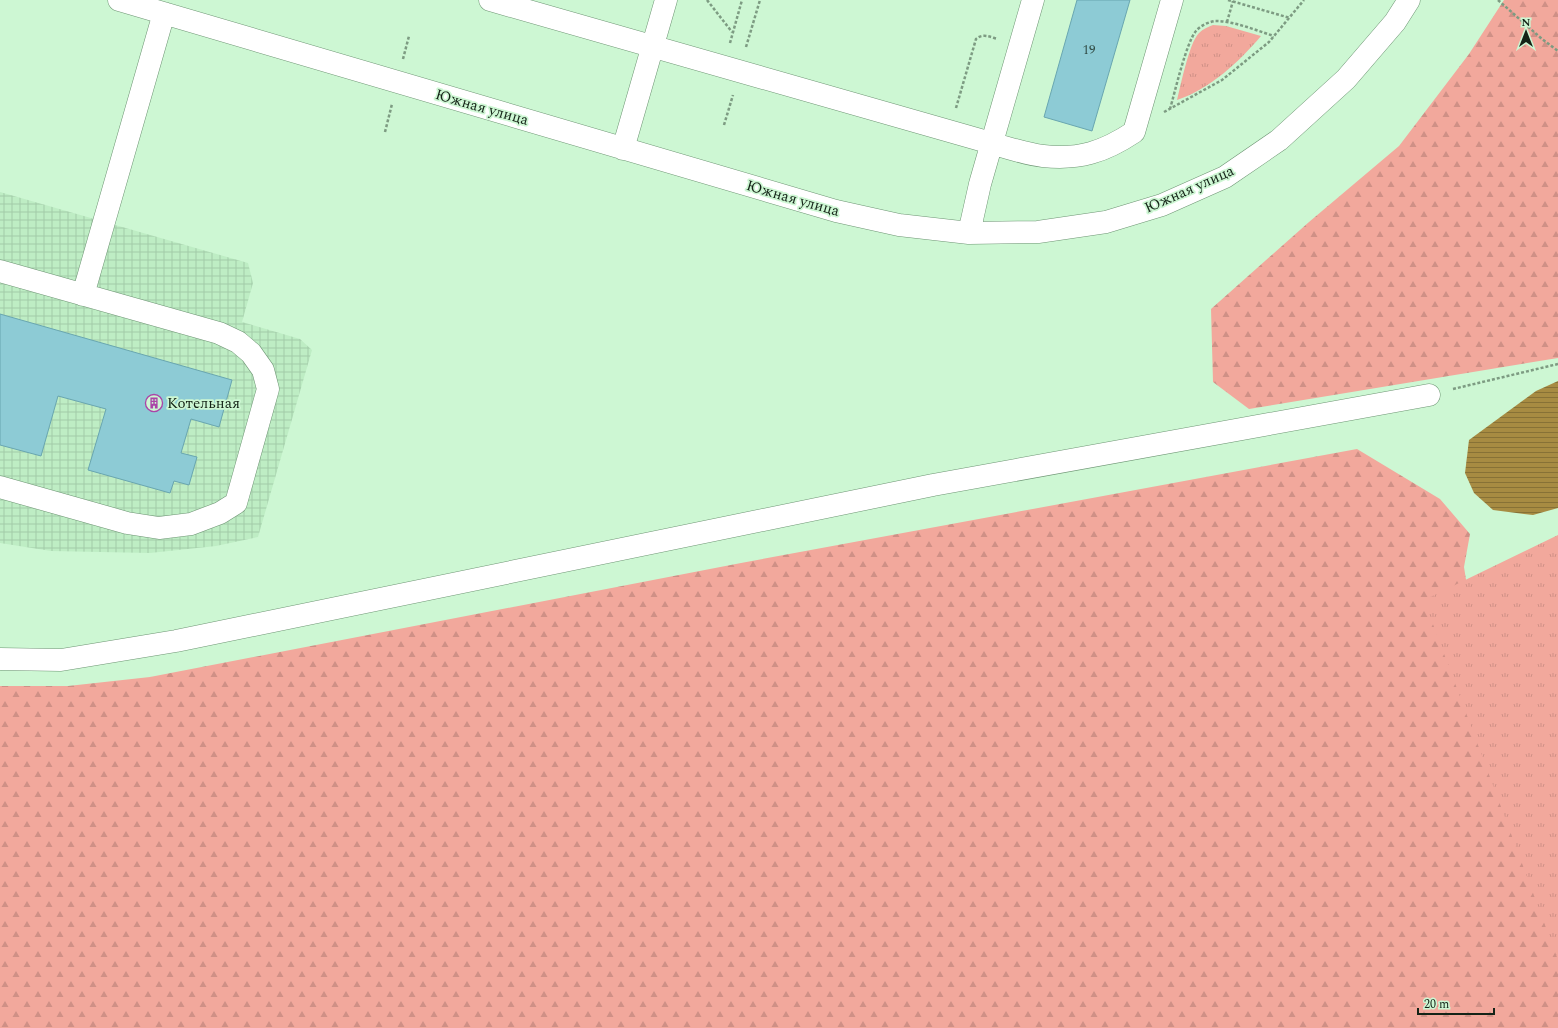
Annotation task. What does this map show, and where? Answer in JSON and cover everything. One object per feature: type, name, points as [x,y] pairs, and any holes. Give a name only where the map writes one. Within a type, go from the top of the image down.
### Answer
[{"type":"street","name":"Южная улица","points":[[119,0],[836,211],[899,224],[969,233],[1038,232],[1106,222],[1162,205],[1225,177],[1279,140],[1346,79],[1395,22],[1409,0]]},
{"type":"street","points":[[490,0],[991,144],[1042,156],[1073,157],[1097,152],[1116,144],[1134,132],[1172,0]]},
{"type":"street","points":[[623,149],[666,0]]},
{"type":"street","points":[[969,233],[980,184],[1032,0]]},
{"type":"street","points":[[83,295],[164,13]]},
{"type":"street","points":[[0,271],[219,334],[238,342],[251,353],[263,370],[268,390],[236,503],[220,513],[191,524],[159,528],[127,523],[0,487]]},
{"type":"street","points":[[0,659],[61,660],[176,641],[933,485],[1429,395]]},
{"type":"path","points":[[707,0],[733,32]]},
{"type":"path","points":[[723,67],[742,0]]},
{"type":"path","points":[[1228,0],[1290,18]]},
{"type":"path","points":[[1137,122],[1170,110],[1222,80],[1274,36],[1304,0]]},
{"type":"path","points":[[1498,0],[1542,39],[1558,51]]},
{"type":"path","points":[[1226,22],[1232,1]]},
{"type":"path","points":[[1170,110],[1190,43],[1196,31],[1202,25],[1213,21],[1226,22],[1274,36]]},
{"type":"path","points":[[949,131],[976,39],[985,35],[1020,45]]},
{"type":"path","points":[[1429,395],[1558,364]]},
{"type":"shaded area","points":[[0,192],[248,263],[253,283],[242,322],[300,339],[312,350],[258,537],[216,546],[150,553],[51,551],[0,543]]},
{"type":"shaded area","points":[[1558,381],[1558,508],[1533,515],[1493,510],[1474,493],[1465,473],[1469,440],[1536,391]]},
{"type":"green space","points":[[1504,0],[1558,0],[1558,358],[1249,409],[1213,382],[1211,309],[1309,222],[1399,146],[1469,54]]},
{"type":"green space","points":[[1213,25],[1226,26],[1261,36],[1223,74],[1201,89],[1177,100],[1183,75],[1195,38],[1202,30]]},
{"type":"green space","points":[[1357,449],[1440,499],[1470,534],[1464,567],[1475,636],[1558,578],[1558,1028],[0,1028],[0,686],[68,686],[150,677],[741,563]]},
{"type":"green space","points":[[1558,535],[1558,960],[1424,600]]},
{"type":"building","points":[[1077,0],[1130,0],[1092,131],[1044,117]]},
{"type":"building","name":"Котельная","points":[[0,314],[232,380],[219,427],[191,419],[181,453],[197,457],[189,485],[174,481],[170,493],[88,470],[106,409],[58,396],[41,456],[0,445]]},
{"type":"place","name":"Котельная","points":[[154,403]]}]
